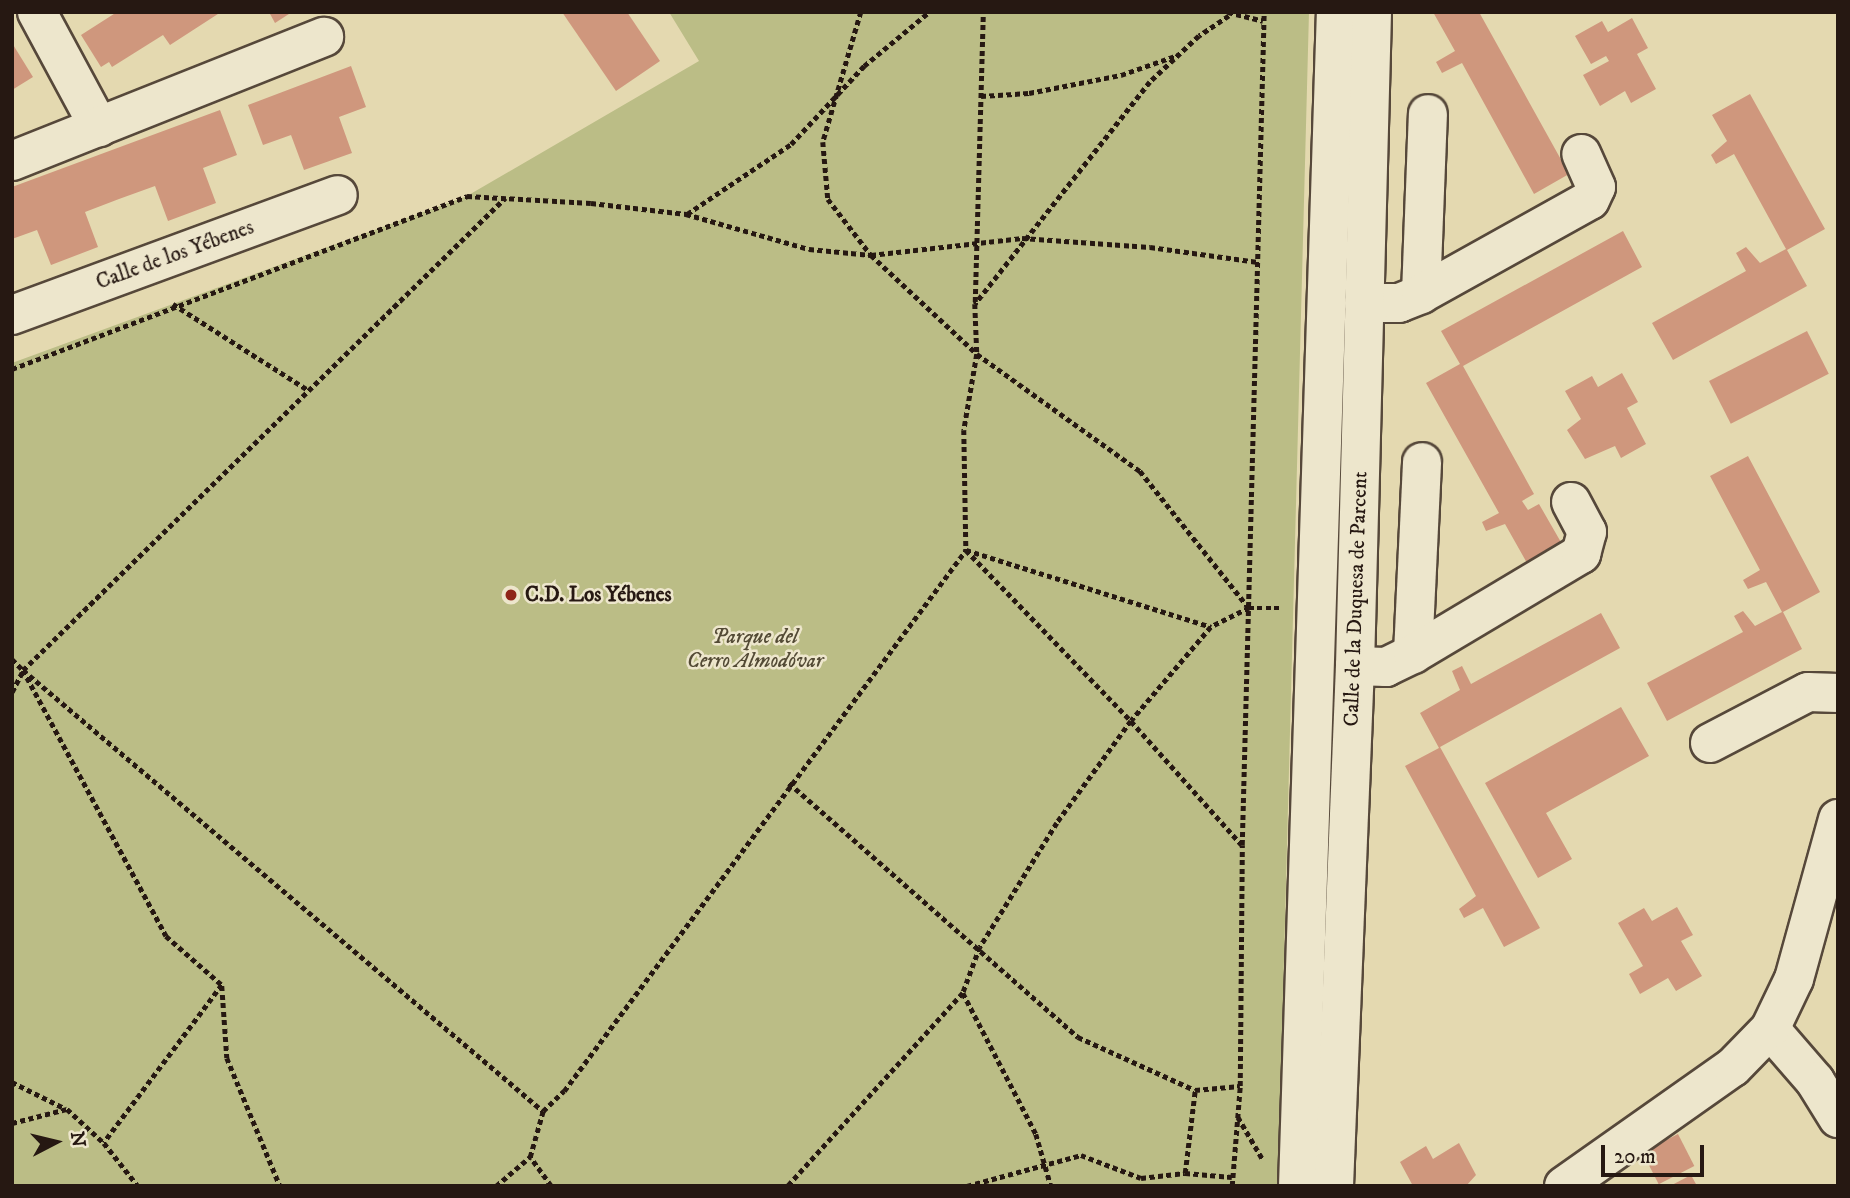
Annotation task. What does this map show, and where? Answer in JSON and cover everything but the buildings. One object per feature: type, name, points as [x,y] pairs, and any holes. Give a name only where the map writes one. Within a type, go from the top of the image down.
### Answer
[{"type":"street","points":[[37,12],[99,127]]},
{"type":"street","name":"Calle de la Duquesa de Parcent","points":[[1298,1186],[1336,12]]},
{"type":"street","name":"Calle de la Duquesa de Parcent","points":[[1334,1186],[1355,666],[1372,12]]},
{"type":"street","points":[[12,161],[324,37]]},
{"type":"street","points":[[1421,294],[1428,114]]},
{"type":"street","points":[[1364,303],[1399,303],[1421,294],[1596,195],[1581,155]]},
{"type":"street","name":"Calle de los Yébenes","points":[[12,315],[338,195]]},
{"type":"street","points":[[1413,654],[1422,462]]},
{"type":"street","points":[[1355,666],[1386,667],[1413,654],[1581,554],[1587,544],[1587,532],[1571,502]]},
{"type":"street","points":[[1710,743],[1808,692],[1838,693]]},
{"type":"street","points":[[1564,1186],[1733,1066],[1770,1029],[1826,912],[1838,819]]},
{"type":"street","points":[[1770,1029],[1815,1081],[1838,1118]]},
{"type":"path","points":[[861,12],[823,142],[828,199],[871,255],[977,354],[1140,471],[1250,607]]},
{"type":"path","points":[[686,214],[791,144],[864,66],[929,12]]},
{"type":"path","points":[[496,1186],[530,1157],[543,1111],[564,1091],[789,783],[966,550],[964,430],[977,354],[975,304],[983,12]]},
{"type":"path","points":[[1232,1186],[1240,1087],[1242,845],[1264,12]]},
{"type":"path","points":[[975,304],[1022,239],[1150,82],[1229,14],[1263,21]]},
{"type":"path","points":[[981,96],[1029,93],[1121,75],[1180,54]]},
{"type":"path","points":[[12,369],[173,304],[467,196],[686,214],[809,249],[871,255],[1022,239],[1150,247],[1258,261]]},
{"type":"path","points":[[12,691],[23,670],[505,198]]},
{"type":"path","points":[[173,304],[308,390]]},
{"type":"path","points":[[966,550],[1211,627]]},
{"type":"path","points":[[966,550],[1131,721],[1242,845]]},
{"type":"path","points":[[788,1186],[963,993],[980,947],[1057,822],[1131,721],[1211,627],[1250,607]]},
{"type":"path","points":[[12,659],[543,1111]]},
{"type":"path","points":[[23,670],[166,936],[222,985],[227,1058],[280,1186]]},
{"type":"path","points":[[789,783],[980,947],[1078,1037],[1195,1090],[1240,1087]]},
{"type":"path","points":[[104,1143],[222,985]]},
{"type":"path","points":[[963,993],[1047,1164],[1051,1186]]},
{"type":"path","points":[[12,1082],[67,1109],[104,1143],[138,1186]]},
{"type":"path","points":[[1185,1173],[1195,1090]]},
{"type":"path","points":[[12,1124],[67,1109]]},
{"type":"path","points":[[1238,1117],[1265,1163]]},
{"type":"path","points":[[967,1186],[1081,1155],[1141,1178],[1185,1173],[1233,1177]]},
{"type":"path","points":[[530,1157],[551,1186]]},
{"type":"green space","name":"Parque del Cerro Almodóvar","points":[[669,12],[1309,12],[1278,1186],[12,1186],[12,363],[467,196],[699,61]]},
{"type":"place","name":"C.D. Los Yébenes","points":[[511,595]]}]
